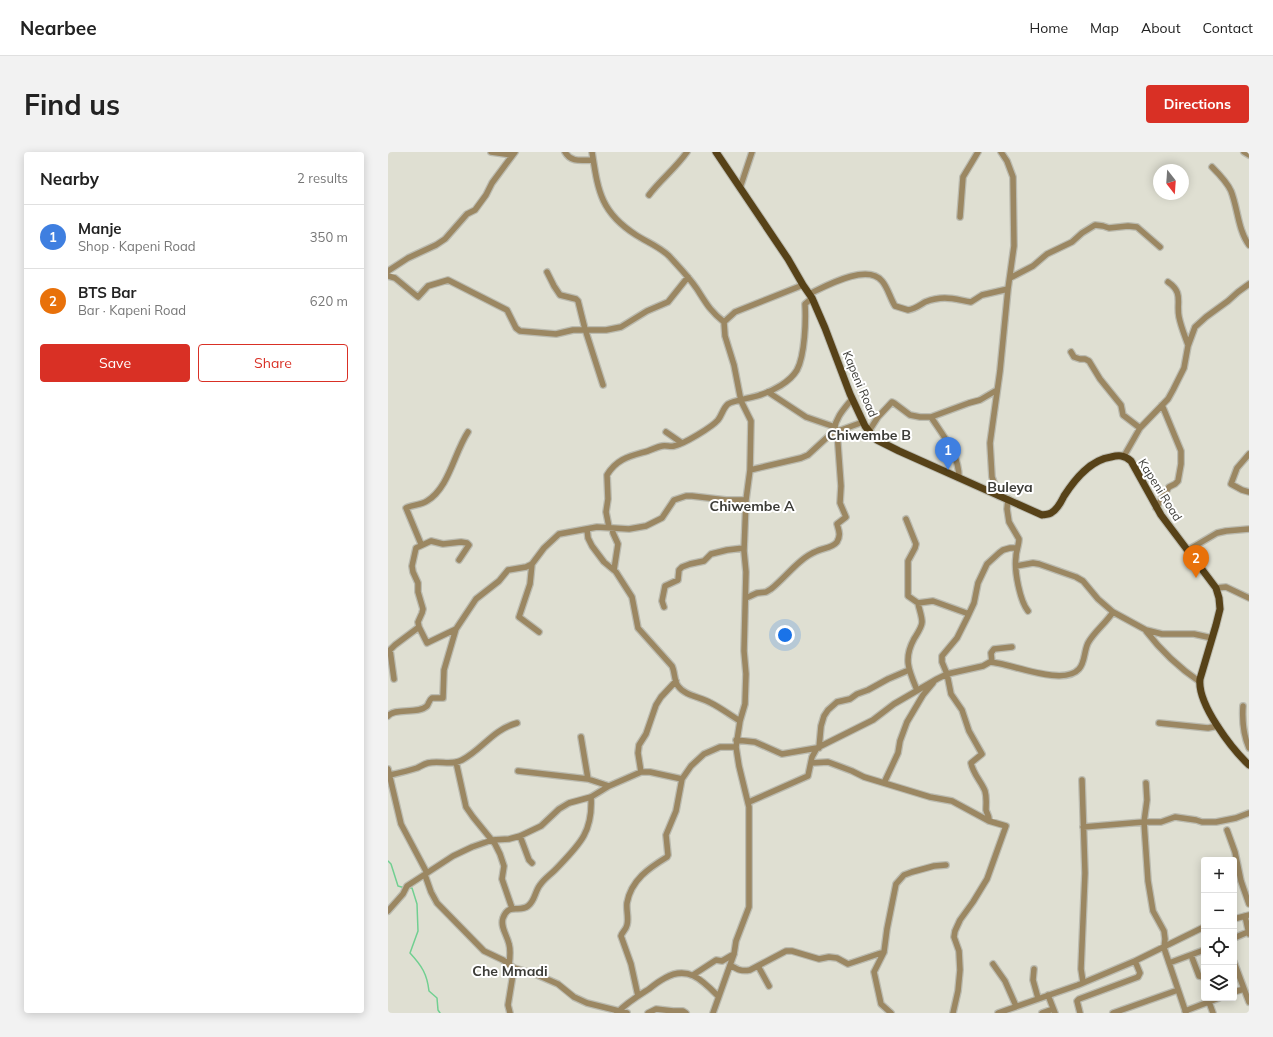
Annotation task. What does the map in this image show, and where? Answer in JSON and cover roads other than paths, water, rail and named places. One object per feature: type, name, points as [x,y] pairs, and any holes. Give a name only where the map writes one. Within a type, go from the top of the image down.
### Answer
[{"type":"main road","name":"Kapeni Road","points":[[716,152],[788,259],[810,296],[823,322],[852,399],[863,422],[877,440],[1042,514],[1050,514],[1056,509],[1070,488],[1089,466],[1103,458],[1124,456],[1131,461],[1156,508],[1216,588],[1220,607],[1200,682]]},
{"type":"main road","points":[[1200,682],[1202,695],[1218,726],[1249,765]]},
{"type":"street","points":[[491,152],[514,153]]},
{"type":"street","points":[[565,152],[567,157],[574,161],[593,160]]},
{"type":"street","points":[[592,152],[597,186],[604,203],[613,215],[630,231],[668,255],[688,277],[710,310],[724,322],[725,336],[734,365],[741,401],[751,421],[750,470],[746,500],[744,548],[746,598],[744,651],[746,674],[745,704],[736,740],[739,766],[749,802],[749,907],[736,941],[734,954],[713,1013]]},
{"type":"street","points":[[649,195],[656,185],[676,166],[687,152]]},
{"type":"street","points":[[740,188],[752,152]]},
{"type":"street","points":[[960,217],[963,177],[978,152]]},
{"type":"street","points":[[999,496],[992,477],[990,443],[1014,246],[1013,177],[1007,160],[1001,152]]},
{"type":"street","points":[[1244,152],[1249,155]]},
{"type":"street","points":[[388,271],[408,258],[436,245],[445,239],[467,214],[475,210],[486,196],[492,183],[514,153]]},
{"type":"street","points":[[1212,167],[1224,180],[1231,191],[1248,242]]},
{"type":"street","points":[[1010,278],[1033,266],[1054,250],[1072,242],[1082,233],[1095,225],[1109,228],[1128,226],[1137,227],[1160,247]]},
{"type":"street","points":[[547,272],[560,295],[576,299],[578,301],[585,329],[603,385]]},
{"type":"street","points":[[614,570],[618,544],[606,512],[609,473],[626,457],[663,445],[674,446],[709,428],[715,424],[728,404],[768,392],[790,378],[798,369],[805,328],[805,304],[810,296],[860,273],[872,275],[880,280],[895,306],[908,310],[939,298],[959,299],[972,302],[982,295],[1008,289]]},
{"type":"street","points":[[388,276],[395,278],[418,297],[432,284],[448,280],[507,310],[516,328],[522,332],[556,334],[573,330],[613,329],[625,325],[647,311],[666,304],[688,277]]},
{"type":"street","points":[[1168,282],[1174,286],[1178,292],[1179,317],[1188,346]]},
{"type":"street","points":[[1124,456],[1140,428],[1168,399],[1181,376],[1188,346],[1197,325],[1249,284]]},
{"type":"street","points":[[724,322],[735,312],[803,285]]},
{"type":"street","points":[[1070,352],[1074,357],[1089,361],[1100,379],[1121,405],[1123,415],[1140,428]]},
{"type":"street","points":[[869,431],[878,417],[892,402],[910,415],[931,417],[980,400],[997,390]]},
{"type":"street","points":[[768,392],[806,417],[835,429]]},
{"type":"street","points":[[746,598],[757,592],[766,592],[771,590],[801,560],[817,551],[831,547],[838,539],[840,533],[837,524],[846,517],[840,503],[841,486],[835,429],[841,412],[852,399]]},
{"type":"street","points":[[1156,508],[1168,487],[1178,481],[1182,456],[1179,444],[1162,405]]},
{"type":"street","points":[[931,417],[945,437],[957,460],[959,478]]},
{"type":"street","points":[[750,470],[801,458],[808,455],[835,429],[863,422]]},
{"type":"street","points":[[421,544],[406,508],[428,501],[441,488],[461,443],[468,432]]},
{"type":"street","points":[[666,432],[682,442]]},
{"type":"street","points":[[1249,454],[1237,468],[1231,484],[1249,492]]},
{"type":"street","points":[[388,716],[393,712],[410,711],[426,706],[432,698],[443,698],[444,670],[456,629],[475,600],[502,578],[508,570],[526,567],[532,564],[544,548],[559,534],[597,527],[637,528],[658,521],[665,515],[672,501],[676,498],[686,496],[726,500],[746,500]]},
{"type":"street","points":[[1008,499],[1007,509],[1010,522],[1019,539],[1016,566],[1022,602],[1028,611]]},
{"type":"street","points":[[906,519],[916,544],[908,561],[907,594],[918,603],[933,601],[969,614]]},
{"type":"street","points":[[587,529],[588,538],[592,546],[604,562],[614,570],[632,598],[638,628],[672,666],[679,688],[685,693],[709,702],[740,721]]},
{"type":"street","points":[[1188,550],[1217,533],[1249,529]]},
{"type":"street","points":[[456,629],[428,643],[418,627],[418,622],[423,609],[418,592],[418,583],[412,566],[416,548],[421,544],[430,541],[443,544],[461,542],[467,543],[469,545],[458,560]]},
{"type":"street","points":[[664,606],[662,601],[665,586],[678,580],[680,568],[704,561],[711,554],[744,548]]},
{"type":"street","points":[[989,821],[990,819],[986,810],[987,797],[971,763],[982,754],[969,732],[962,710],[951,694],[947,674],[942,662],[942,656],[957,638],[969,614],[974,603],[978,583],[987,564],[1003,550],[1017,548]]},
{"type":"street","points":[[1016,566],[1033,563],[1039,564],[1076,577],[1083,581],[1098,599],[1113,612],[1146,630],[1162,634],[1194,634],[1212,638]]},
{"type":"street","points":[[532,564],[530,584],[519,617],[539,632]]},
{"type":"street","points":[[1216,588],[1226,586],[1249,598]]},
{"type":"street","points":[[917,690],[909,670],[908,654],[922,623],[918,603]]},
{"type":"street","points":[[736,740],[755,742],[782,754],[818,748],[873,720],[894,704],[947,674],[971,669],[992,662],[1050,675],[1073,673],[1081,667],[1091,638],[1113,612]]},
{"type":"street","points":[[394,679],[390,650],[418,627]]},
{"type":"street","points":[[1146,630],[1165,654],[1188,674],[1200,682]]},
{"type":"street","points":[[992,662],[991,653],[994,649],[1012,647]]},
{"type":"street","points":[[749,802],[809,775],[814,753],[818,748],[824,716],[838,701],[850,699],[888,678],[909,670]]},
{"type":"street","points":[[884,783],[898,753],[900,741],[907,722],[924,695],[937,679]]},
{"type":"street","points":[[641,772],[638,753],[639,745],[646,734],[656,704],[676,681]]},
{"type":"street","points":[[1243,706],[1242,726],[1249,748]]},
{"type":"street","points":[[517,723],[497,732],[470,755],[456,762],[429,763],[416,768],[389,772],[401,824],[426,874],[432,894],[437,904],[484,951],[501,959],[512,967],[552,981],[565,988],[574,997],[618,1012],[627,1013]]},
{"type":"street","points":[[1159,723],[1204,728],[1218,726]]},
{"type":"street","points":[[581,737],[588,779]]},
{"type":"street","points":[[638,996],[631,964],[621,936],[621,933],[627,927],[628,899],[637,880],[644,872],[667,858],[666,837],[676,811],[682,779],[691,766],[704,754],[720,747],[736,747]]},
{"type":"street","points":[[456,762],[466,807],[477,823],[492,840],[500,854],[504,865],[502,879],[512,908]]},
{"type":"street","points":[[811,763],[828,762],[864,777],[930,797],[952,801],[989,821],[1005,825],[1006,828],[987,879],[960,920],[955,931],[954,937],[960,954],[960,970],[958,991],[953,1013]]},
{"type":"street","points":[[518,771],[588,779],[610,786]]},
{"type":"street","points":[[388,911],[403,894],[407,886],[453,856],[492,840],[509,839],[520,836],[541,826],[562,807],[569,803],[591,796],[641,772],[650,772],[682,779]]},
{"type":"street","points":[[1082,780],[1085,873],[1081,969],[1083,982]]},
{"type":"street","points":[[1146,783],[1147,800],[1144,822],[1149,891],[1154,913],[1164,931],[1164,948],[1185,1012],[1209,1002],[1213,1013]]},
{"type":"street","points":[[510,1013],[508,1005],[512,967],[509,944],[502,923],[505,914],[512,908],[523,909],[530,905],[541,884],[575,848],[589,826],[591,796]]},
{"type":"street","points":[[1083,826],[1162,822],[1175,817],[1202,822],[1216,822],[1236,818],[1249,813]]},
{"type":"street","points":[[1227,830],[1236,852],[1241,880],[1249,904]]},
{"type":"street","points":[[520,836],[529,860],[532,863]]},
{"type":"street","points":[[891,1013],[881,1004],[874,976],[875,968],[884,952],[896,884],[904,875],[934,866],[946,865]]},
{"type":"street","points":[[1237,918],[1247,915],[1249,933],[1237,937]]},
{"type":"street","points":[[998,1013],[1135,961],[1164,948],[1184,936],[1201,928]]},
{"type":"street","points":[[730,965],[742,972],[758,966],[786,951],[792,951],[819,959],[829,957],[836,958],[848,964],[884,952]]},
{"type":"street","points":[[1169,963],[1201,951]]},
{"type":"street","points":[[693,975],[716,960],[722,961],[734,954]]},
{"type":"street","points":[[1191,955],[1199,976],[1201,976]]},
{"type":"street","points":[[1080,1013],[1077,1001],[1079,999],[1138,977],[1140,973],[1135,961]]},
{"type":"street","points":[[993,964],[1005,981],[1016,1006]]},
{"type":"street","points":[[1235,965],[1249,1002]]},
{"type":"street","points":[[758,966],[769,986]]},
{"type":"street","points":[[1034,969],[1033,980],[1038,998]]},
{"type":"street","points":[[618,1012],[664,978],[674,974],[682,973],[693,975],[701,980],[718,996]]},
{"type":"street","points":[[1237,991],[1244,989]]},
{"type":"street","points":[[1113,1013],[1123,1011],[1178,990]]},
{"type":"street","points":[[1042,1013],[1054,1011],[1048,995]]},
{"type":"street","points":[[648,1013],[656,1009],[683,1011],[686,1013]]},
{"type":"waterway","points":[[388,861],[391,864],[398,886],[405,888]]},
{"type":"waterway","points":[[409,888],[412,888],[417,904],[418,931],[410,953],[423,970],[429,991],[437,998],[438,1010],[440,1013]]},
{"type":"place","name":"Manje","points":[[948,470]]},
{"type":"place","name":"BTS Bar","points":[[1196,578]]},
{"type":"district","name":"Chiwembe B","points":[[869,435]]},
{"type":"district","name":"Buleya","points":[[1010,487]]},
{"type":"district","name":"Chiwembe A","points":[[752,506]]},
{"type":"district","name":"Che Mmadi","points":[[510,971]]}]
